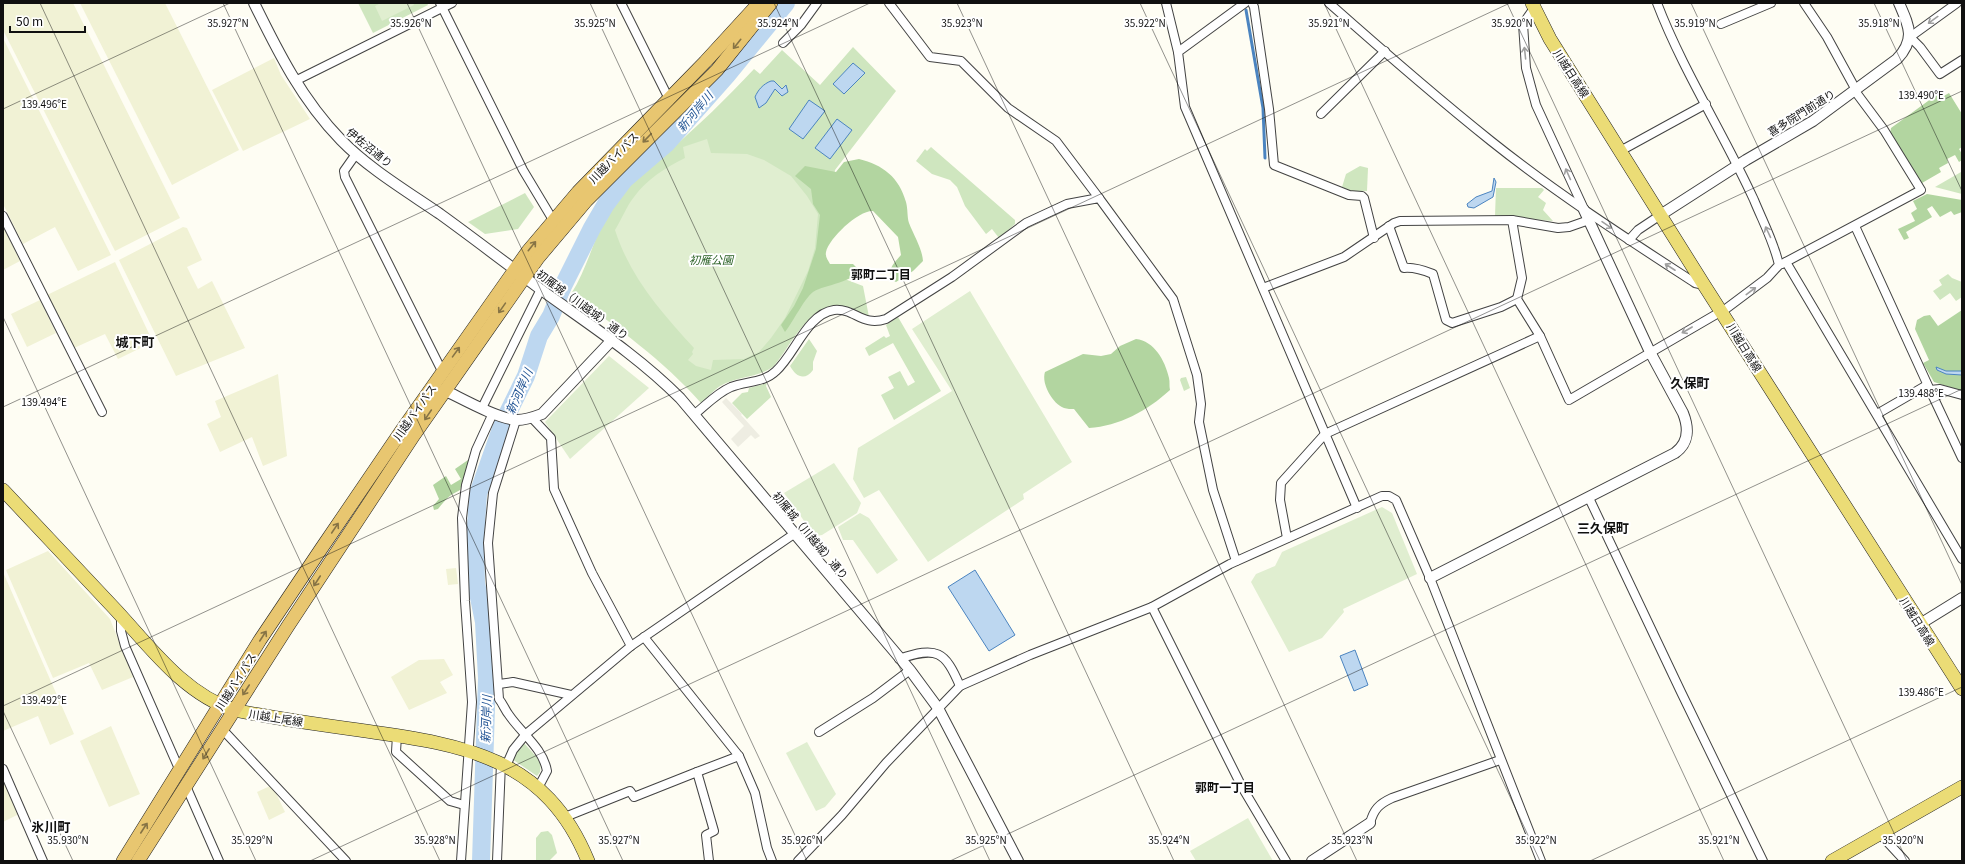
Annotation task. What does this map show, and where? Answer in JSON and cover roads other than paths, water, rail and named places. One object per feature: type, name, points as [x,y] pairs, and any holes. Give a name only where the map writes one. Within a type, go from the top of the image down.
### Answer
[{"type":"highway","name":"川越バイパス","points":[[138,861],[234,710],[444,390],[553,220],[759,3]]},
{"type":"highway","name":"川越バイパス","points":[[123,861],[260,640],[442,371],[520,272],[562,228],[586,200],[716,70],[771,3]]},
{"type":"main road","name":"川越日高線","points":[[1533,6],[1550,39],[1622,150],[1704,285],[1962,689]]},
{"type":"main road","name":"川越上尾線","points":[[3,490],[173,671],[198,692],[220,705],[234,710],[397,735],[470,750],[501,763],[521,774],[538,788],[565,818],[576,834],[588,861]]},
{"type":"main road","points":[[1832,861],[1962,786]]},
{"type":"street","name":"伊佐沼通り","points":[[254,3],[295,82],[310,104],[341,140],[356,154],[520,272]]},
{"type":"street","points":[[295,82],[441,5],[452,3]]},
{"type":"street","points":[[621,3],[669,99]]},
{"type":"street","points":[[783,43],[801,25],[817,3]]},
{"type":"street","points":[[889,3],[930,56],[961,61],[1008,108],[1056,141],[1173,299],[1197,375],[1201,404],[1199,422],[1213,490],[1236,561]]},
{"type":"street","points":[[1166,3],[1178,52],[1185,107],[1357,508]]},
{"type":"street","points":[[1178,52],[1245,3]]},
{"type":"street","points":[[1252,3],[1254,7],[1269,109],[1274,165],[1349,194],[1362,196],[1364,198],[1374,238]]},
{"type":"street","points":[[1329,3],[1365,36],[1385,51],[1491,141],[1584,210],[1695,283],[1704,285]]},
{"type":"street","points":[[1657,3],[1683,60],[1737,165],[1782,264],[1877,414],[1962,559]]},
{"type":"street","points":[[1721,24],[1771,3]]},
{"type":"street","points":[[1512,220],[1522,278],[1517,299],[1540,336],[1569,400],[1721,311],[1752,291],[1782,264],[1921,190],[1884,130],[1856,91],[1827,37],[1804,3]]},
{"type":"street","points":[[1899,3],[1908,25],[1910,37],[1920,47],[1940,74],[1962,60]]},
{"type":"street","points":[[1910,37],[1957,3]]},
{"type":"street","points":[[441,5],[523,170],[553,220]]},
{"type":"street","points":[[1430,578],[1675,453],[1686,440],[1687,422],[1650,352],[1536,104],[1526,68],[1523,24],[1533,6]]},
{"type":"street","name":"喜多院門前通り","points":[[1662,214],[1737,165],[1813,121],[1856,91],[1897,59],[1907,48],[1910,37]]},
{"type":"street","points":[[1321,114],[1385,51]]},
{"type":"street","points":[[1622,150],[1706,104]]},
{"type":"street","points":[[356,154],[344,171],[345,177],[442,371]]},
{"type":"street","points":[[694,414],[723,391],[738,385],[757,381],[772,374],[788,357],[813,321],[823,315],[833,310],[845,311],[868,322],[878,322],[886,319],[952,277],[1026,223],[1068,204],[1099,198]]},
{"type":"street","points":[[1629,240],[1638,230],[1662,214]]},
{"type":"street","points":[[3,216],[102,412]]},
{"type":"street","points":[[1263,288],[1344,257],[1374,238],[1389,226],[1400,221],[1512,220],[1558,228],[1569,227],[1589,220]]},
{"type":"street","points":[[1389,226],[1404,268],[1414,268],[1420,272],[1433,274],[1446,320],[1452,323],[1501,307],[1517,299]]},
{"type":"street","points":[[1855,226],[1928,388],[1962,458]]},
{"type":"street","name":"初雁城（川越城）通り","points":[[520,272],[612,340],[660,378],[694,414],[899,659],[910,670],[938,708],[1018,861]]},
{"type":"street","points":[[482,408],[544,291]]},
{"type":"street","points":[[1288,538],[1280,500],[1281,483],[1325,434],[1540,336]]},
{"type":"street","points":[[444,390],[493,413],[516,420],[532,418],[542,414],[612,340]]},
{"type":"street","points":[[1877,414],[1928,388],[1940,389],[1962,395]]},
{"type":"street","points":[[461,861],[464,806],[470,750],[472,702],[465,601],[462,518],[466,485],[476,450],[493,413]]},
{"type":"street","points":[[532,418],[551,438],[554,489],[592,574],[631,646]]},
{"type":"street","points":[[516,420],[493,493],[488,543],[499,699],[509,715],[526,734],[546,763],[548,772],[538,788]]},
{"type":"street","points":[[798,861],[960,686],[1152,607],[1236,561],[1382,496],[1389,496],[1396,500],[1430,578],[1500,760],[1541,861]]},
{"type":"street","points":[[1589,498],[1670,670],[1763,861]]},
{"type":"street","points":[[497,861],[501,763],[526,734],[631,646],[794,534]]},
{"type":"street","points":[[1920,624],[1962,598]]},
{"type":"street","points":[[1152,607],[1242,787],[1286,861]]},
{"type":"street","points":[[121,615],[121,631],[125,646],[180,771]]},
{"type":"street","points":[[644,638],[739,756],[755,793],[767,848],[772,861]]},
{"type":"street","points":[[899,659],[919,654],[935,653],[942,655],[948,661],[960,686]]},
{"type":"street","points":[[819,732],[874,698],[910,670]]},
{"type":"street","points":[[499,684],[513,682],[571,696]]},
{"type":"street","points":[[222,729],[346,861]]},
{"type":"street","points":[[397,735],[396,752],[450,801],[464,806]]},
{"type":"street","points":[[565,818],[630,791],[634,797],[739,756]]},
{"type":"street","points":[[1312,861],[1370,823],[1373,813],[1379,804],[1500,760]]},
{"type":"street","points":[[3,769],[43,861]]},
{"type":"street","points":[[697,772],[714,831],[706,835],[709,861]]},
{"type":"street","points":[[186,786],[219,861]]},
{"type":"street","points":[[1880,834],[1905,861]]},
{"type":"water","points":[[853,63],[865,73],[844,94],[833,84]]},
{"type":"water","points":[[771,81],[774,81],[782,89],[786,85],[788,92],[782,96],[775,89],[766,103],[759,108],[755,97],[761,88]]},
{"type":"water","points":[[809,100],[825,111],[803,139],[789,129]]},
{"type":"water","points":[[837,119],[852,130],[830,159],[815,148]]},
{"type":"water","points":[[1494,178],[1496,182],[1493,197],[1474,208],[1468,207],[1467,204],[1476,197],[1492,191]]},
{"type":"water","points":[[1936,367],[1946,371],[1962,371],[1962,375],[1946,374],[1937,370]]},
{"type":"water","points":[[975,570],[1015,635],[989,651],[948,587]]},
{"type":"water","points":[[1355,650],[1368,685],[1354,691],[1340,656]]},
{"type":"waterway","name":"新河岸川","points":[[481,861],[487,678],[484,622],[476,583],[475,541],[478,494],[503,423],[526,376],[539,336],[551,316],[563,286],[592,228],[606,204],[624,180],[666,144],[727,75],[786,3]]},
{"type":"waterway","points":[[1246,10],[1263,108],[1265,158]]},
{"type":"district","name":"郭町二丁目","points":[[881,273]]},
{"type":"district","name":"城下町","points":[[135,341]]},
{"type":"district","name":"久保町","points":[[1690,382]]},
{"type":"district","name":"三久保町","points":[[1603,527]]},
{"type":"district","name":"郭町一丁目","points":[[1225,786]]},
{"type":"district","name":"氷川町","points":[[51,826]]},
{"type":"park label","name":"初雁公園","points":[[711,259]]}]
